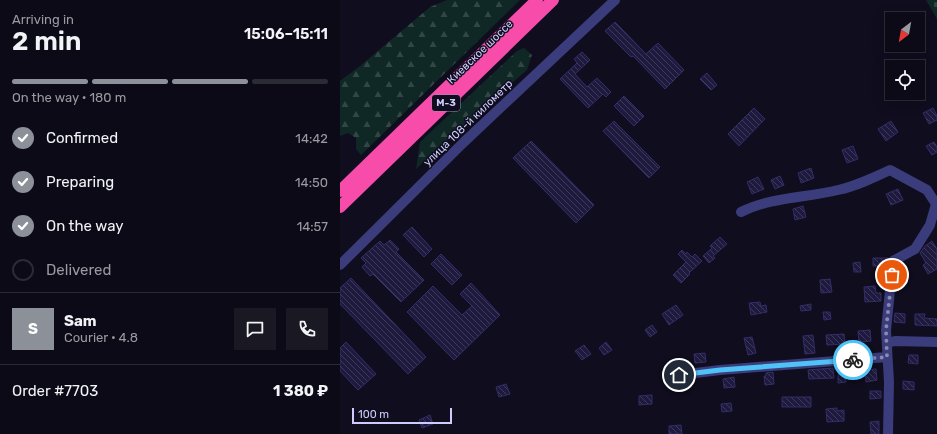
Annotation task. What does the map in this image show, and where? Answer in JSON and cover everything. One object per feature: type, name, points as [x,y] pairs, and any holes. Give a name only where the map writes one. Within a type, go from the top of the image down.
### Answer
[{"type":"highway","name":"Киевское шоссе","points":[[340,191],[537,0]]},
{"type":"highway","name":"Киевское шоссе","points":[[340,207],[553,0]]},
{"type":"street","name":"улица 108-й километр","points":[[340,265],[464,142],[615,0]]},
{"type":"street","points":[[741,212],[751,207],[778,199],[838,190],[871,179],[890,170],[927,190],[936,204],[930,225],[915,249],[893,261],[886,330],[889,382],[888,434]]},
{"type":"street","points":[[887,343],[895,341],[937,342]]},
{"type":"street","points":[[679,375],[720,370],[887,357]]},
{"type":"green space","points":[[447,0],[520,0],[361,155],[356,149],[356,138],[348,133],[340,136],[340,81],[430,7]]},
{"type":"green space","points":[[926,0],[937,0],[937,19]]},
{"type":"green space","points":[[524,48],[532,55],[527,70],[492,100],[481,115],[440,147],[416,169],[420,142],[517,51]]},
{"type":"building","points":[[615,22],[646,54],[658,43],[684,70],[665,89],[633,56],[631,57],[605,31]]},
{"type":"building","points":[[582,52],[590,60],[575,74],[587,87],[597,78],[611,92],[606,97],[603,94],[588,108],[560,79],[577,63],[574,59]]},
{"type":"building","points":[[707,73],[717,85],[711,90],[700,79]]},
{"type":"building","points":[[624,96],[644,116],[634,126],[614,106]]},
{"type":"building","points":[[754,108],[765,119],[739,146],[728,134]]},
{"type":"building","points":[[933,108],[937,116],[937,120],[929,124],[923,113]]},
{"type":"building","points":[[614,121],[660,167],[649,178],[603,131]]},
{"type":"building","points":[[891,121],[898,132],[886,141],[878,129]]},
{"type":"building","points":[[531,141],[594,205],[576,223],[513,158]]},
{"type":"building","points":[[934,142],[937,147],[937,152],[932,155],[926,146]]},
{"type":"building","points":[[853,146],[858,159],[847,163],[842,150]]},
{"type":"building","points":[[811,168],[814,178],[801,183],[798,173]]},
{"type":"building","points":[[780,176],[784,185],[775,189],[771,180]]},
{"type":"building","points":[[758,177],[764,189],[752,194],[747,182]]},
{"type":"building","points":[[898,189],[903,200],[891,205],[886,194]]},
{"type":"building","points":[[803,206],[806,217],[795,220],[793,209]]},
{"type":"building","points":[[412,227],[432,249],[424,257],[403,235]]},
{"type":"building","points":[[720,237],[727,244],[713,256],[715,258],[709,263],[703,256],[712,248],[710,246]]},
{"type":"building","points":[[390,240],[399,249],[396,252],[424,280],[401,302],[373,274],[370,276],[362,267],[366,263],[361,258],[380,241],[384,245]]},
{"type":"building","points":[[932,241],[937,249],[937,269],[928,274],[923,265],[926,263],[920,253],[925,246]]},
{"type":"building","points":[[682,250],[686,254],[687,252],[692,257],[695,254],[702,261],[681,283],[673,275],[686,262],[678,254]]},
{"type":"building","points":[[441,254],[462,275],[452,285],[431,264]]},
{"type":"building","points":[[873,258],[888,258],[886,266],[873,266]]},
{"type":"building","points":[[860,262],[861,272],[854,272],[853,263]]},
{"type":"building","points":[[899,268],[906,269],[905,281],[898,280]]},
{"type":"building","points":[[351,278],[426,357],[408,374],[340,304],[340,288]]},
{"type":"building","points":[[830,279],[832,292],[821,293],[820,280]]},
{"type":"building","points":[[471,283],[500,315],[454,360],[407,312],[433,286],[462,315],[472,306],[460,294]]},
{"type":"building","points":[[875,286],[876,293],[881,293],[881,301],[865,302],[864,287]]},
{"type":"building","points":[[760,302],[761,306],[766,305],[767,312],[751,315],[749,303]]},
{"type":"building","points":[[811,304],[811,310],[801,311],[800,306]]},
{"type":"building","points":[[676,305],[683,315],[669,325],[662,314]]},
{"type":"building","points":[[823,312],[830,312],[831,319],[824,320]]},
{"type":"building","points":[[895,313],[905,314],[905,323],[894,322]]},
{"type":"building","points":[[915,314],[925,314],[924,318],[937,319],[937,326],[915,325]]},
{"type":"building","points":[[652,325],[657,332],[650,337],[645,330]]},
{"type":"building","points":[[870,330],[871,341],[859,342],[858,331]]},
{"type":"building","points":[[844,334],[845,344],[827,345],[826,335]]},
{"type":"building","points":[[813,335],[815,353],[805,354],[803,336]]},
{"type":"building","points":[[752,337],[756,353],[748,355],[744,338]]},
{"type":"building","points":[[346,342],[376,374],[358,390],[340,371],[340,348]]},
{"type":"building","points":[[606,342],[612,350],[604,355],[599,348]]},
{"type":"building","points":[[584,345],[591,354],[582,360],[575,351]]},
{"type":"building","points":[[705,353],[706,362],[695,363],[694,354]]},
{"type":"building","points":[[909,355],[918,355],[918,364],[908,363]]},
{"type":"building","points":[[681,359],[682,366],[671,368],[669,361]]},
{"type":"building","points":[[850,366],[859,366],[860,373],[850,373]]},
{"type":"building","points":[[833,368],[834,378],[809,379],[808,370]]},
{"type":"building","points":[[876,369],[877,380],[866,382],[865,370]]},
{"type":"building","points":[[773,372],[774,384],[765,385],[764,376],[766,376],[766,373]]},
{"type":"building","points":[[845,374],[846,382],[838,383],[838,375]]},
{"type":"building","points":[[734,377],[735,387],[724,388],[723,379]]},
{"type":"building","points":[[903,381],[914,382],[914,390],[903,389]]},
{"type":"building","points":[[506,384],[510,394],[499,397],[496,387]]},
{"type":"building","points":[[870,391],[881,391],[881,398],[870,399]]},
{"type":"building","points":[[652,395],[652,404],[639,405],[639,396]]},
{"type":"building","points":[[782,397],[811,397],[811,407],[782,407]]},
{"type":"building","points":[[731,403],[732,411],[722,412],[721,404]]},
{"type":"building","points":[[837,408],[837,411],[844,410],[844,421],[827,422],[826,409]]},
{"type":"building","points":[[430,415],[433,424],[422,428],[419,420]]},
{"type":"building","points":[[879,421],[879,434],[871,434],[870,422]]},
{"type":"building","points":[[681,425],[682,434],[669,434],[669,426]]},
{"type":"way so far","points":[[853,360],[887,357],[886,330],[892,275]]},
{"type":"route","points":[[679,375],[720,370],[853,360]]}]
